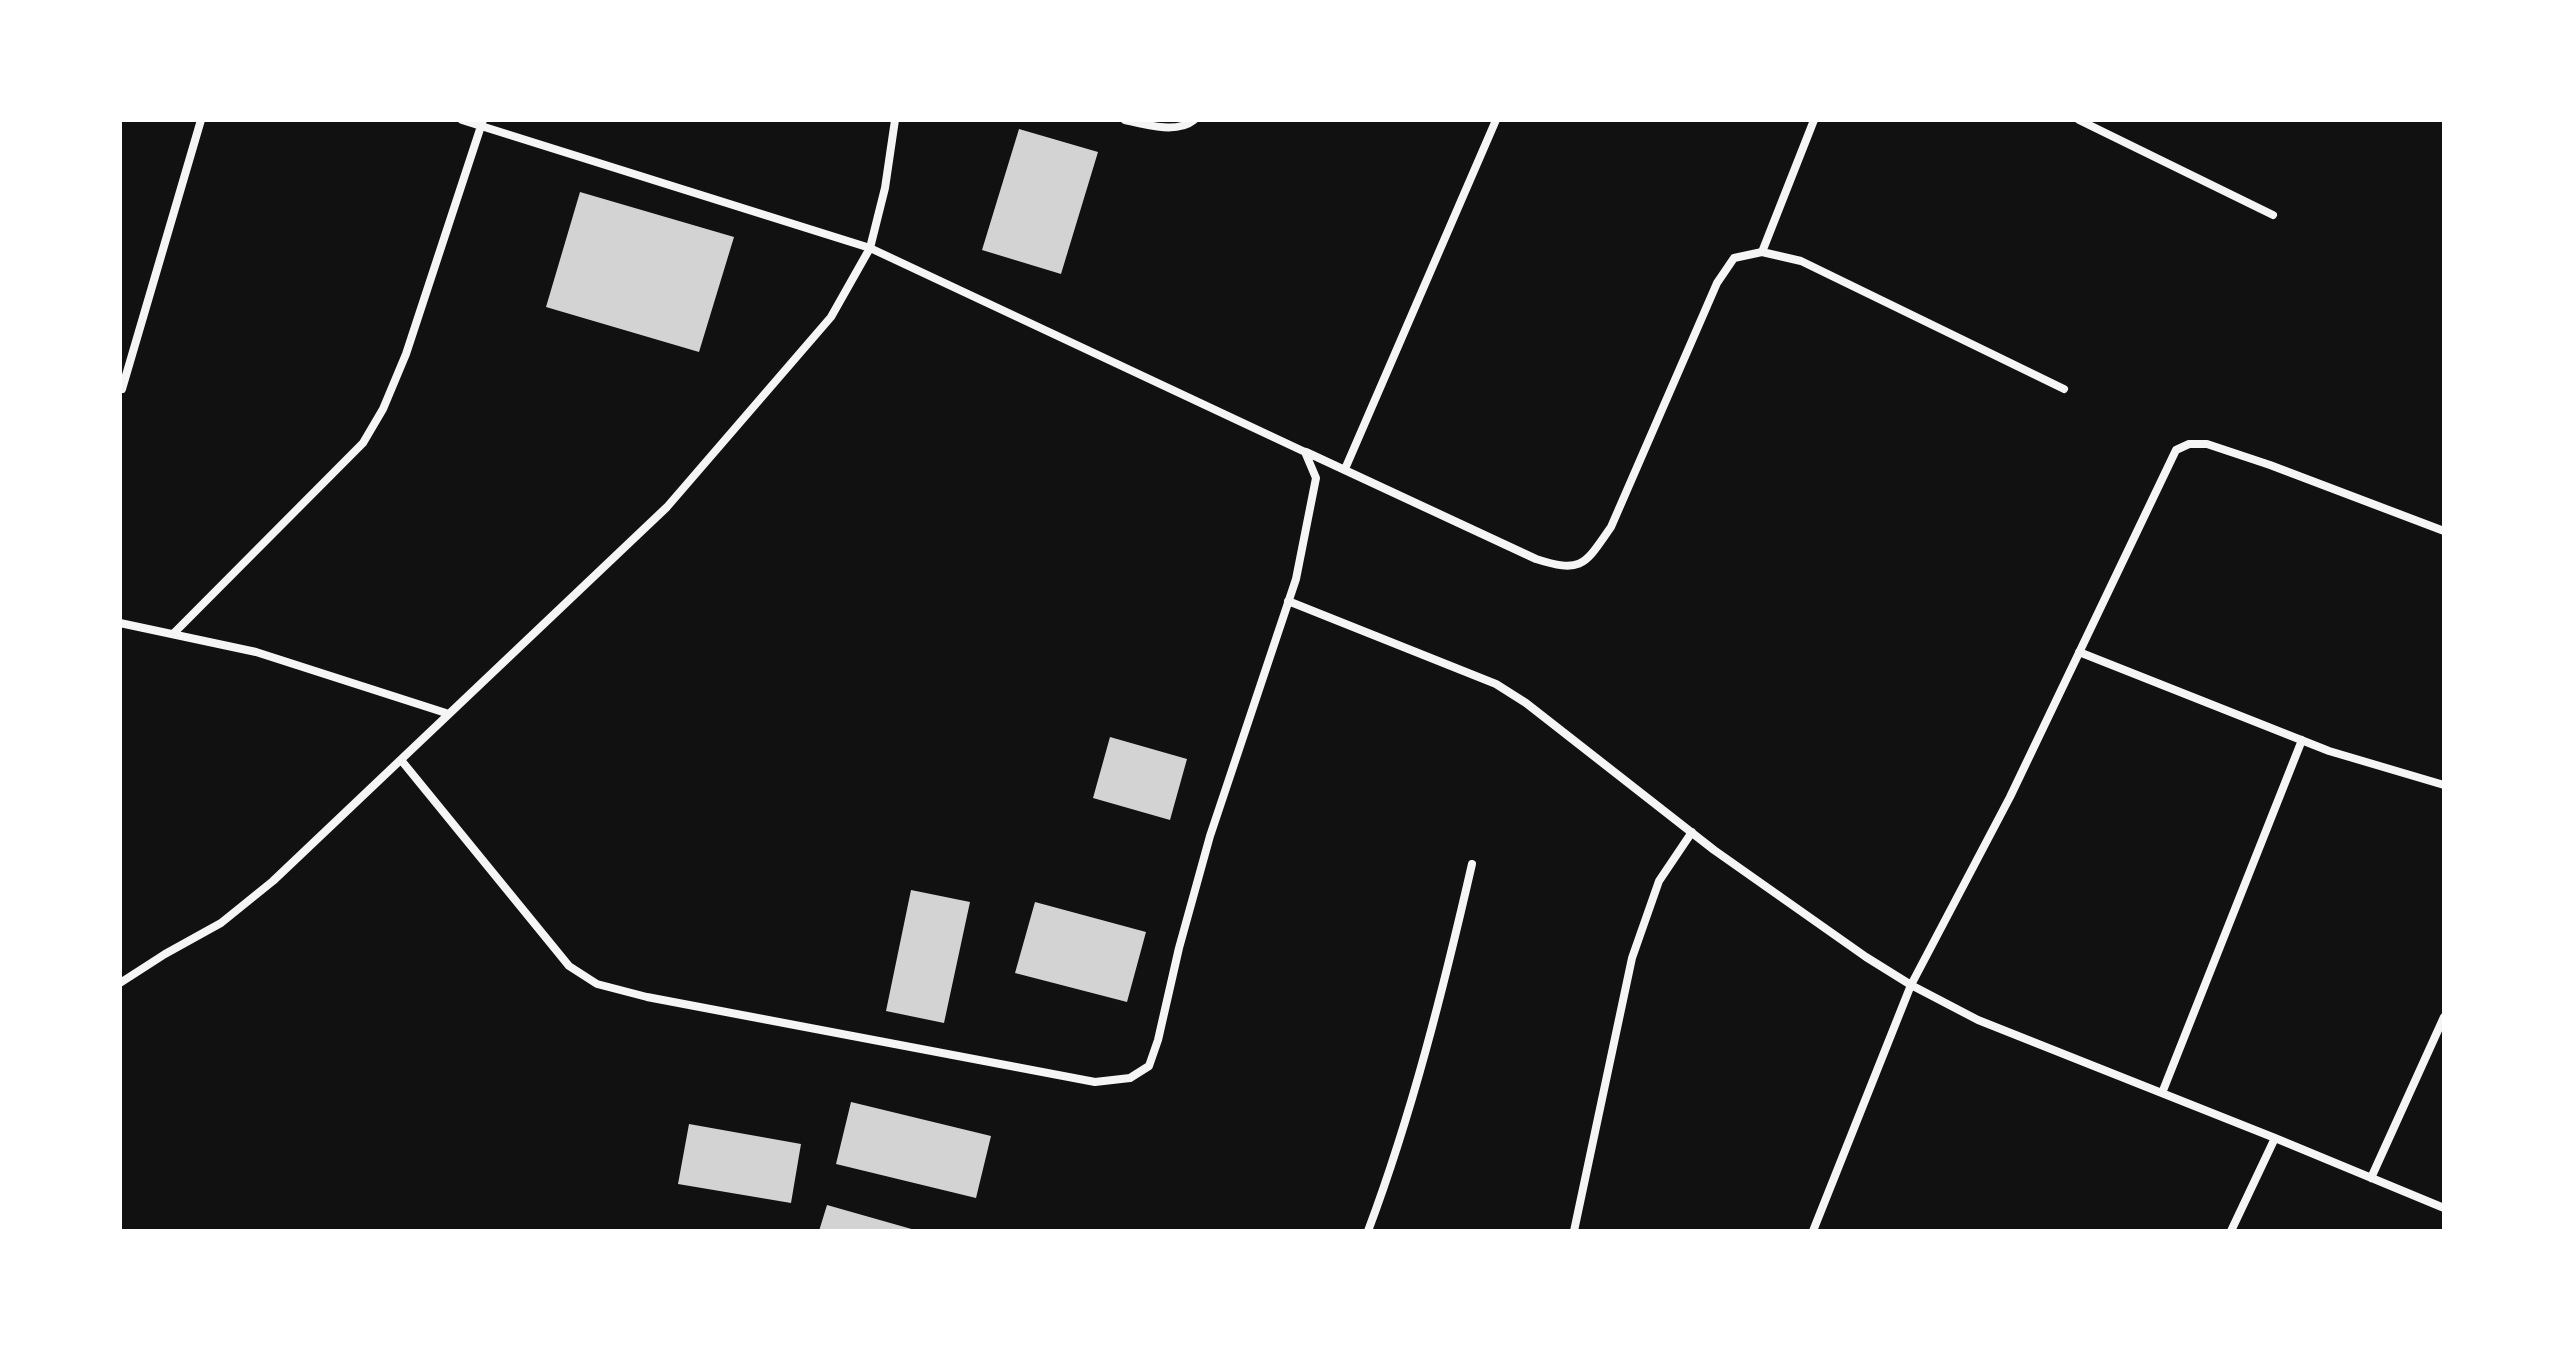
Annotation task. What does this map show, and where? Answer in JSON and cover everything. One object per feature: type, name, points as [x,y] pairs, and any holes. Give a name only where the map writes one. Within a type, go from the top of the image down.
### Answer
[{"type":"street","points":[[122,389],[201,120]]},
{"type":"street","points":[[462,120],[482,123],[870,248],[1536,559],[1562,567],[1587,560],[1611,527],[1717,283],[1734,258],[1762,252],[1801,261],[2064,389]]},
{"type":"street","points":[[120,983],[232,915],[273,881],[667,507],[831,317],[870,248],[885,188],[895,120]]},
{"type":"street","points":[[1125,120],[1154,127],[1187,126],[1194,120]]},
{"type":"street","points":[[1345,469],[1496,120]]},
{"type":"street","points":[[1762,252],[1814,120]]},
{"type":"street","points":[[2079,120],[2273,215]]},
{"type":"street","points":[[173,634],[363,443],[383,409],[406,354],[482,123]]},
{"type":"street","points":[[1813,1231],[1911,985],[2010,797],[2176,450],[2189,444],[2207,444],[2444,531]]},
{"type":"street","points":[[401,760],[569,966],[597,984],[647,997],[1095,1082],[1130,1078],[1149,1066],[1158,1040],[1210,836],[1296,579],[1316,478],[1305,452]]},
{"type":"street","points":[[1288,601],[1496,684],[1526,703],[1692,832],[1853,948],[1911,985],[1978,1020],[2444,1208]]},
{"type":"street","points":[[120,623],[256,652],[449,714]]},
{"type":"street","points":[[2079,652],[2302,740],[2444,785]]},
{"type":"street","points":[[2162,1093],[2302,740]]},
{"type":"street","points":[[1574,1231],[1632,958],[1659,881],[1692,832]]},
{"type":"street","points":[[1368,1231],[1385,1184],[1439,995],[1472,864]]},
{"type":"street","points":[[2371,1178],[2444,1017]]},
{"type":"street","points":[[2231,1231],[2275,1138]]},
{"type":"building","points":[[1019,129],[1098,152],[1061,274],[982,250]]},
{"type":"building","points":[[580,192],[734,237],[699,352],[546,307]]},
{"type":"building","points":[[1110,737],[1187,759],[1170,820],[1093,798]]},
{"type":"building","points":[[911,890],[970,902],[944,1023],[886,1011]]},
{"type":"building","points":[[1035,902],[1146,932],[1127,1002],[1015,973]]},
{"type":"building","points":[[851,1102],[991,1136],[976,1198],[836,1164]]},
{"type":"building","points":[[689,1124],[801,1144],[791,1203],[678,1184]]},
{"type":"building","points":[[827,1205],[915,1230],[915,1231],[819,1231]]}]
